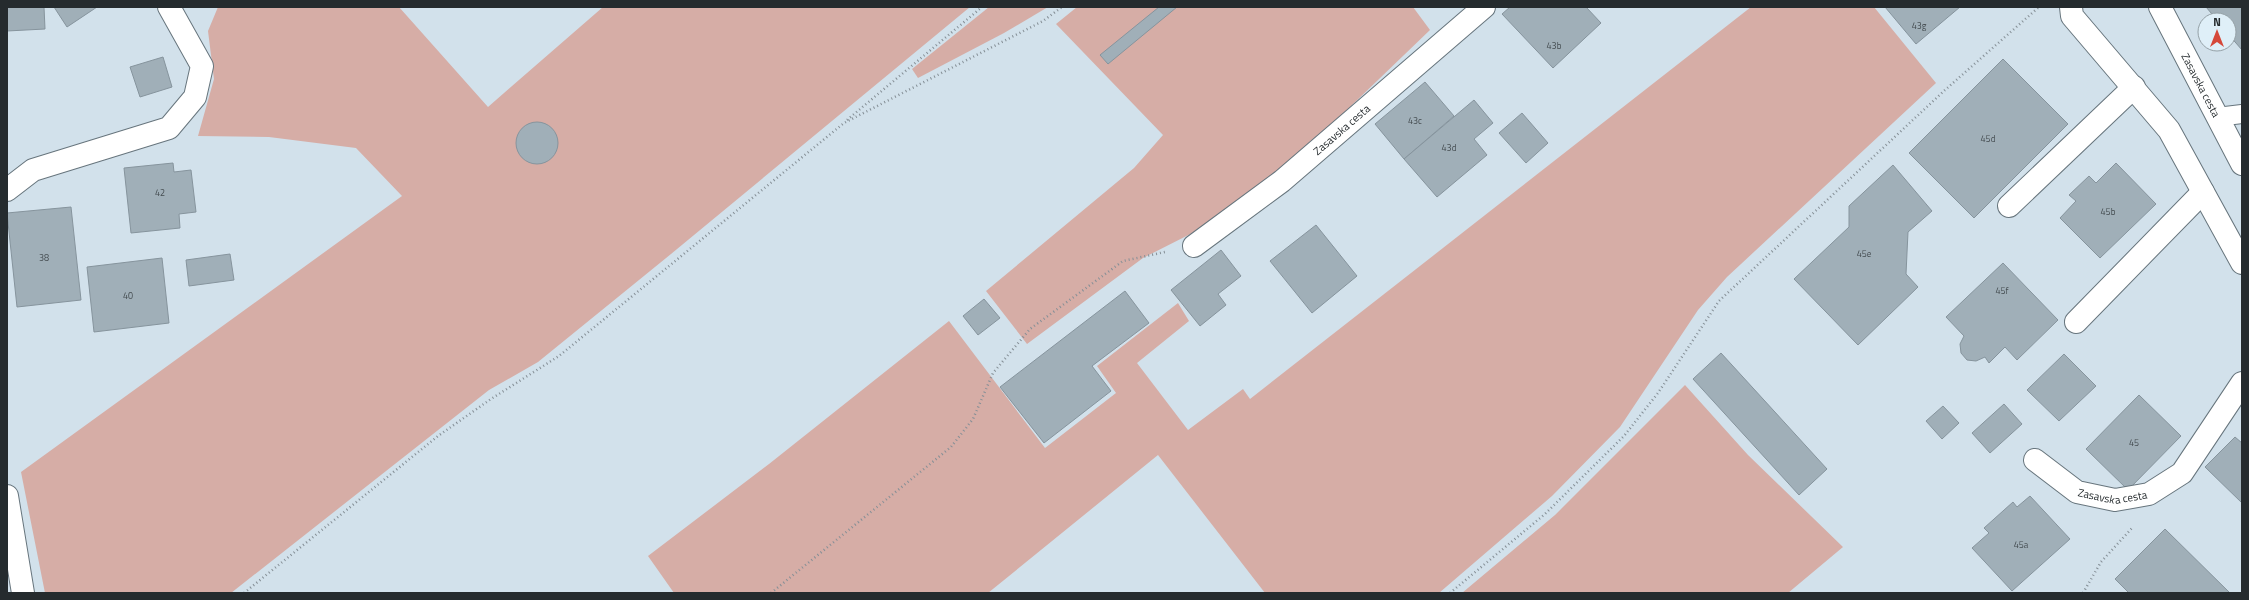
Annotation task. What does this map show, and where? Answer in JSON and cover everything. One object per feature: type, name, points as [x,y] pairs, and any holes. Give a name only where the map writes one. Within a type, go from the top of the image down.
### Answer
[{"type":"street","points":[[7,190],[34,170],[169,128],[195,97],[202,66],[169,7]]},
{"type":"street","name":"Zasavska cesta","points":[[1194,246],[1282,181],[1484,7]]},
{"type":"street","points":[[2071,7],[2072,16],[2100,51],[2134,87],[2169,130],[2242,263]]},
{"type":"street","name":"Zasavska cesta","points":[[2160,7],[2242,164]]},
{"type":"street","points":[[2009,206],[2134,87]]},
{"type":"street","points":[[2076,322],[2203,192]]},
{"type":"street","name":"Zasavska cesta","points":[[2035,460],[2077,492],[2115,500],[2149,494],[2182,473],[2242,383]]},
{"type":"street","points":[[7,496],[23,593]]},
{"type":"lane","points":[[2217,117],[2242,114]]},
{"type":"path","points":[[244,593],[438,436],[491,398],[559,356],[844,123],[982,7]]},
{"type":"path","points":[[844,123],[1043,21],[1062,7]]},
{"type":"path","points":[[1450,593],[1545,514],[1624,436],[1658,393],[1719,301],[1945,90],[2039,7]]},
{"type":"path","points":[[771,593],[951,447],[974,419],[993,373],[1030,329],[1123,261],[1194,246]]},
{"type":"path","points":[[2083,593],[2101,562],[2136,524]]},
{"type":"shaded area","points":[[218,7],[399,7],[488,107],[603,7],[970,7],[538,362],[489,390],[231,593],[45,593],[21,472],[402,196],[356,148],[269,137],[198,136],[214,79],[208,31]]},
{"type":"shaded area","points":[[989,7],[1048,7],[1004,33],[918,78],[912,69]]},
{"type":"shaded area","points":[[1077,7],[1413,7],[1430,30],[1299,156],[1222,218],[1143,258],[1027,344],[986,291],[1134,168],[1163,135],[1056,24]]},
{"type":"shaded area","points":[[1751,7],[1874,7],[1936,83],[1727,277],[1698,310],[1620,427],[1552,496],[1439,593],[1265,593],[1158,455],[988,593],[674,593],[648,556],[769,464],[949,321],[1045,448],[1116,393],[1097,366],[1178,303],[1189,321],[1137,363],[1188,430],[1243,389],[1250,399]]},
{"type":"shaded area","points":[[1685,385],[1748,455],[1843,547],[1788,593],[1462,593],[1555,515]]},
{"type":"building","points":[[7,7],[44,7],[45,29],[7,31]]},
{"type":"building","points":[[54,7],[97,7],[67,27]]},
{"type":"building","points":[[1159,7],[1177,7],[1108,64],[1100,55]]},
{"type":"building","points":[[1510,7],[1586,7],[1601,23],[1553,68],[1502,14]]},
{"type":"building","points":[[1885,7],[1960,7],[1916,44]]},
{"type":"building","points":[[2206,7],[2242,7],[2242,50],[2237,44],[2237,12],[2210,12]]},
{"type":"building","points":[[163,57],[172,87],[140,97],[130,67]]},
{"type":"building","points":[[2003,59],[2068,124],[1974,218],[1909,153]]},
{"type":"building","points":[[1425,82],[1454,116],[1404,159],[1375,124]]},
{"type":"building","points":[[1474,100],[1493,123],[1474,139],[1487,155],[1437,197],[1404,159]]},
{"type":"building","points":[[1522,113],[1548,143],[1526,163],[1499,133]]},
{"type":"building","points":[[533,122],[541,122],[549,125],[555,131],[558,143],[555,155],[549,161],[541,164],[533,164],[525,161],[519,155],[516,147],[516,139],[519,131],[525,125]]},
{"type":"building","points":[[173,163],[174,172],[191,170],[196,212],[179,214],[180,228],[131,233],[124,168]]},
{"type":"building","points":[[2116,163],[2156,204],[2100,258],[2060,218],[2076,201],[2069,195],[2089,176],[2096,183]]},
{"type":"building","points":[[1893,165],[1932,211],[1908,232],[1906,274],[1918,287],[1858,345],[1794,279],[1849,227],[1849,206]]},
{"type":"building","points":[[71,207],[81,300],[17,307],[7,213]]},
{"type":"building","points":[[1316,225],[1357,276],[1312,313],[1270,261]]},
{"type":"building","points":[[1221,250],[1241,276],[1218,294],[1226,305],[1200,326],[1171,290]]},
{"type":"building","points":[[230,254],[234,280],[189,286],[186,260]]},
{"type":"building","points":[[162,258],[169,323],[94,332],[87,267]]},
{"type":"building","points":[[2003,263],[2058,320],[2017,360],[2005,347],[1989,363],[1985,357],[1976,361],[1967,360],[1961,353],[1960,344],[1964,336],[1946,317]]},
{"type":"building","points":[[1125,291],[1149,323],[1092,366],[1111,391],[1044,443],[1000,387]]},
{"type":"building","points":[[984,299],[1000,318],[978,335],[963,316]]},
{"type":"building","points":[[1721,353],[1827,469],[1799,495],[1693,379]]},
{"type":"building","points":[[2064,354],[2096,386],[2059,421],[2027,390]]},
{"type":"building","points":[[2139,395],[2181,436],[2128,490],[2086,449]]},
{"type":"building","points":[[2004,404],[2022,424],[1990,453],[1972,433]]},
{"type":"building","points":[[1943,406],[1959,423],[1942,439],[1926,421]]},
{"type":"building","points":[[2235,437],[2242,443],[2242,503],[2205,467]]},
{"type":"building","points":[[2030,496],[2070,539],[2012,591],[1972,548],[1989,533],[1984,528],[2013,502],[2017,507]]},
{"type":"building","points":[[2165,529],[2230,593],[2129,593],[2115,579]]}]
